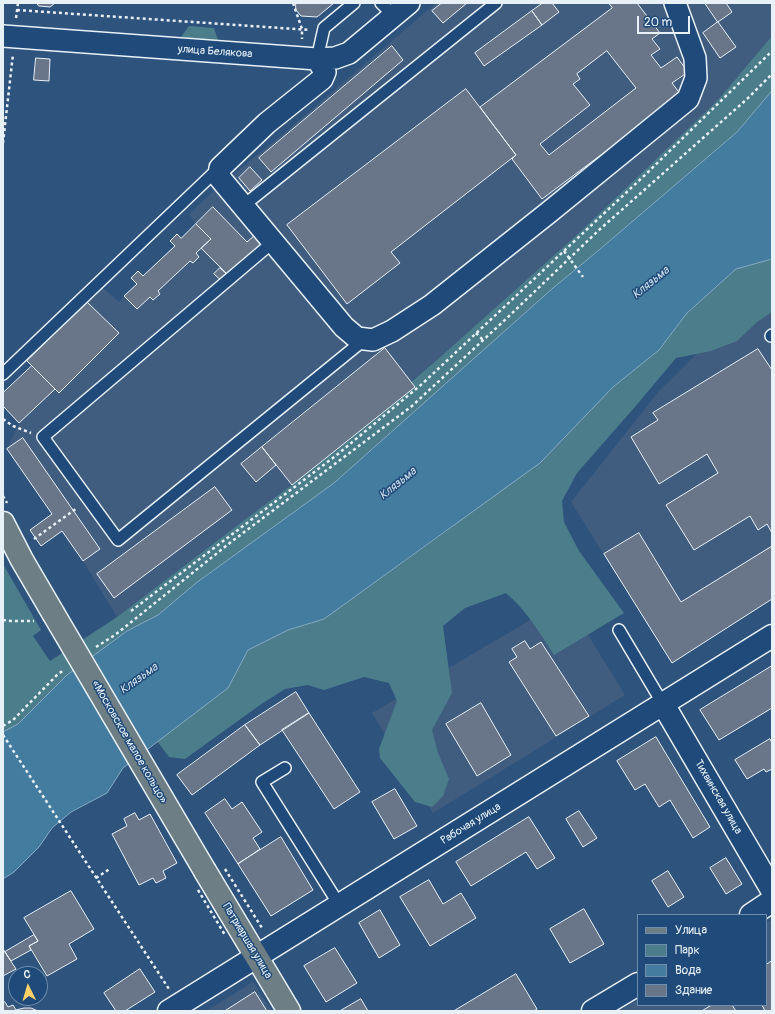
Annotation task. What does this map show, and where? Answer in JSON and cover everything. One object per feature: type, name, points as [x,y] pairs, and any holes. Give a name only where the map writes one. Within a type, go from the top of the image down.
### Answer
[{"type":"main road","name":"«Московское малое кольцо»","points":[[3,522],[22,560],[45,617],[205,871]]},
{"type":"main road","name":"Рабочая улица","points":[[174,1008],[772,636]]},
{"type":"main road","name":"Тихвинская улица","points":[[663,704],[772,890]]},
{"type":"main road","name":"Патриаршая улица","points":[[205,871],[289,1011]]},
{"type":"main road","points":[[752,914],[772,901]]},
{"type":"main road","points":[[593,1011],[637,985]]},
{"type":"street","points":[[317,59],[325,72],[322,79],[267,123],[220,168],[219,177],[344,327],[357,338],[373,340],[392,331],[432,305],[688,99],[696,78],[694,58],[676,3]]},
{"type":"street","name":"улица Белякова","points":[[9,36],[317,59],[335,58],[350,53],[395,7]]},
{"type":"lane","points":[[317,59],[324,28],[354,3]]},
{"type":"lane","points":[[243,206],[496,3]]},
{"type":"lane","points":[[3,374],[220,168]]},
{"type":"lane","points":[[273,242],[43,437],[118,540],[365,339]]},
{"type":"lane","points":[[619,630],[663,704]]},
{"type":"lane","points":[[285,768],[262,782],[340,906]]},
{"type":"path","points":[[3,143],[7,103],[9,36],[18,3]]},
{"type":"path","points":[[292,3],[302,29]]},
{"type":"path","points":[[17,10],[310,30],[315,25]]},
{"type":"path","points":[[131,610],[338,454],[422,384],[645,175],[772,50]]},
{"type":"path","points":[[96,648],[231,542],[412,406],[605,225],[747,99],[772,74]]},
{"type":"path","points":[[564,251],[583,276]]},
{"type":"path","points":[[476,333],[483,340]]},
{"type":"path","points":[[3,419],[13,426],[43,437]]},
{"type":"path","points":[[33,540],[89,500]]},
{"type":"path","points":[[3,620],[11,621],[45,617]]},
{"type":"path","points":[[3,726],[13,720],[58,674],[64,670]]},
{"type":"path","points":[[3,735],[96,878],[174,1008]]},
{"type":"path","points":[[96,878],[112,868]]},
{"type":"shaded area","points":[[436,3],[772,3],[772,36],[717,101],[579,233],[438,359],[411,381],[415,387],[292,485],[117,617],[83,561],[62,531],[41,546],[30,530],[52,514],[7,449],[19,423],[3,406],[3,393],[32,366],[27,361],[102,287],[119,302],[137,284],[131,278],[138,271],[143,275],[174,246],[170,241],[181,238],[196,224],[189,214],[221,184],[283,134]]},
{"type":"shaded area","points":[[772,297],[772,599],[672,663],[571,502],[659,391],[751,300]]},
{"type":"shaded area","points":[[566,599],[625,695],[433,813],[372,713]]},
{"type":"shaded area","points":[[771,920],[772,1011],[619,1011],[637,1001],[637,1006],[767,1006],[767,922]]},
{"type":"shaded area","points":[[253,982],[272,1011],[206,1011]]},
{"type":"green space","points":[[189,26],[214,28],[218,40],[207,42],[181,37]]},
{"type":"green space","points":[[772,36],[772,91],[737,132],[553,288],[334,483],[196,583],[158,615],[127,631],[67,675],[18,724],[3,732],[3,564],[41,630],[33,636],[50,661],[117,617],[292,485],[415,387],[411,382],[579,233],[717,101]]},
{"type":"green space","points":[[772,259],[772,312],[757,322],[737,341],[711,351],[676,358],[577,473],[562,501],[564,522],[579,551],[624,613],[554,655],[526,614],[506,593],[465,608],[443,626],[452,693],[432,730],[438,753],[449,779],[443,796],[432,807],[415,802],[380,758],[379,749],[397,701],[389,683],[364,677],[324,690],[308,685],[285,689],[260,705],[185,759],[169,757],[157,741],[228,688],[248,650],[288,630],[324,619],[444,533],[613,387],[659,350],[687,313],[736,269]]},
{"type":"water","name":"Клязьма","points":[[772,91],[772,259],[736,269],[687,313],[659,350],[613,387],[540,463],[324,619],[288,630],[248,650],[228,688],[123,768],[107,793],[71,812],[52,828],[39,847],[14,872],[3,879],[3,732],[18,724],[67,675],[127,631],[158,615],[196,583],[334,483],[553,288],[737,132]]},
{"type":"building","points":[[37,3],[55,3],[50,7],[39,6]]},
{"type":"building","points":[[296,3],[334,3],[317,17],[301,16],[296,10]]},
{"type":"building","points":[[442,3],[467,3],[443,23],[432,11]]},
{"type":"building","points":[[543,3],[552,3],[559,12],[542,25],[532,11]]},
{"type":"building","points":[[609,3],[637,3],[660,33],[652,39],[660,49],[651,55],[661,68],[677,57],[688,72],[672,83],[681,95],[542,199],[512,159],[516,155],[480,107],[612,8]],"holes":[[[607,51],[636,88],[549,155],[540,144],[590,105],[573,84],[580,79],[577,74]]]},
{"type":"building","points":[[705,3],[726,3],[732,12],[718,22]]},
{"type":"building","points":[[532,11],[542,25],[484,66],[475,53]]},
{"type":"building","points":[[718,22],[736,47],[720,58],[703,33]]},
{"type":"building","points":[[392,46],[403,60],[271,172],[259,158]]},
{"type":"building","points":[[36,58],[50,59],[49,81],[34,80]]},
{"type":"building","points":[[466,89],[516,155],[391,252],[400,263],[347,304],[287,225]]},
{"type":"building","points":[[250,167],[262,180],[250,191],[239,178]]},
{"type":"building","points":[[213,207],[247,242],[255,235],[264,244],[230,277],[201,248],[211,239],[196,224]]},
{"type":"building","points":[[196,224],[211,239],[196,253],[199,257],[193,263],[190,261],[158,291],[160,294],[153,300],[150,297],[137,309],[124,296],[137,284],[131,278],[138,271],[143,276],[175,246],[170,241],[177,234],[181,238]]},
{"type":"building","points":[[220,268],[230,277],[224,283],[214,274]]},
{"type":"building","points":[[87,302],[119,333],[59,393],[27,361]]},
{"type":"building","points":[[385,348],[415,387],[292,485],[262,447]]},
{"type":"building","points":[[758,349],[772,370],[772,533],[767,524],[758,530],[750,516],[694,550],[666,505],[718,473],[707,454],[659,484],[631,437],[658,420],[653,413]]},
{"type":"building","points":[[32,366],[55,389],[19,423],[3,406],[3,393]]},
{"type":"building","points":[[23,438],[100,549],[83,561],[62,531],[41,546],[30,530],[52,514],[7,449]]},
{"type":"building","points":[[262,447],[276,465],[256,482],[241,464]]},
{"type":"building","points":[[215,487],[232,510],[114,598],[97,574]]},
{"type":"building","points":[[639,533],[681,602],[772,546],[772,599],[672,663],[604,554]]},
{"type":"building","points":[[525,641],[530,649],[541,642],[589,716],[556,736],[509,662],[517,657],[512,649]]},
{"type":"building","points":[[772,666],[772,708],[719,740],[700,710]]},
{"type":"building","points":[[296,692],[309,713],[260,745],[245,725]]},
{"type":"building","points":[[481,703],[511,755],[477,776],[446,724]]},
{"type":"building","points":[[309,713],[360,792],[334,809],[282,730]]},
{"type":"building","points":[[245,725],[260,745],[192,795],[177,775]]},
{"type":"building","points":[[656,737],[710,827],[693,838],[670,800],[659,807],[645,784],[635,790],[617,761]]},
{"type":"building","points":[[770,739],[772,743],[772,769],[766,772],[764,769],[747,779],[735,760]]},
{"type":"building","points":[[395,789],[417,826],[394,839],[372,802]]},
{"type":"building","points":[[225,799],[232,809],[242,802],[262,832],[253,838],[260,849],[238,864],[205,813]]},
{"type":"building","points":[[579,811],[597,838],[583,847],[566,819]]},
{"type":"building","points":[[135,813],[139,820],[150,814],[177,863],[163,871],[166,878],[156,883],[153,878],[139,885],[112,834],[127,826],[124,819]]},
{"type":"building","points":[[529,817],[555,858],[537,869],[526,852],[471,886],[456,862]]},
{"type":"building","points":[[281,837],[313,890],[271,916],[238,864]]},
{"type":"building","points":[[726,858],[742,884],[726,894],[710,868]]},
{"type":"building","points":[[668,871],[684,897],[668,907],[652,881]]},
{"type":"building","points":[[429,880],[443,904],[461,893],[476,918],[430,946],[400,897]]},
{"type":"building","points":[[71,891],[94,929],[69,944],[77,959],[48,975],[48,966],[41,966],[29,946],[38,941],[24,918]]},
{"type":"building","points":[[584,909],[604,944],[570,963],[550,929]]},
{"type":"building","points":[[380,910],[400,945],[379,958],[359,923]]},
{"type":"building","points":[[34,935],[38,941],[29,946],[31,950],[11,961],[5,952]]},
{"type":"building","points":[[335,948],[357,983],[326,1002],[304,966]]},
{"type":"building","points":[[3,949],[14,966],[8,966],[8,973],[3,976]]},
{"type":"building","points":[[772,961],[772,1011],[765,1011],[762,1006],[767,1006],[767,964]]},
{"type":"building","points":[[140,969],[155,992],[125,1011],[116,1011],[104,993]]},
{"type":"building","points":[[516,974],[537,1009],[534,1011],[454,1011]]},
{"type":"building","points":[[255,992],[267,1011],[225,1011]]},
{"type":"building","points":[[361,999],[368,1011],[340,1011]]},
{"type":"building","points":[[5,1002],[8,1007],[14,1006],[16,1010],[31,1008],[38,1011],[3,1011],[3,1003]]},
{"type":"building","points":[[710,1006],[733,1006],[736,1011],[702,1011]]}]
